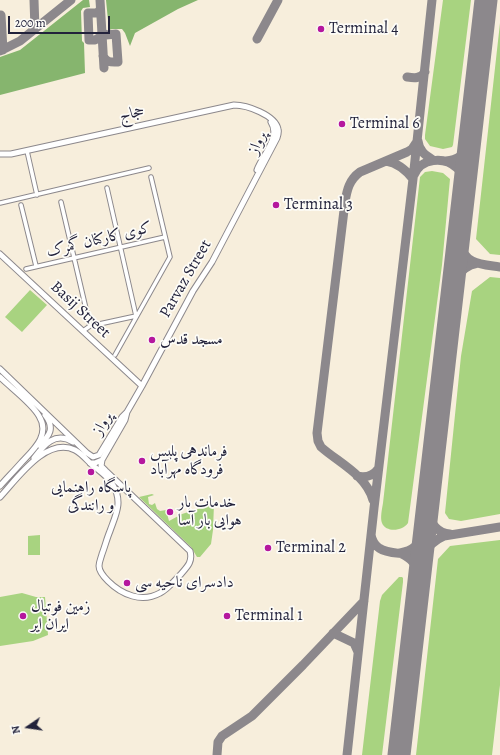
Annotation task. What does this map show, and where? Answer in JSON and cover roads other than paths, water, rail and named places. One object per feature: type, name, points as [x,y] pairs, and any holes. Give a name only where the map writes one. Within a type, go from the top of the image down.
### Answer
[{"type":"main road","name":"حجاج","points":[[0,155],[27,151],[234,105],[250,107],[268,117]]},
{"type":"main road","name":"پرواز","points":[[253,184],[278,134],[276,125],[268,117]]},
{"type":"main road","name":"Parvaz Street","points":[[142,386],[193,291],[212,262],[253,184]]},
{"type":"main road","name":"Basij Street","points":[[0,254],[142,386]]},
{"type":"main road","points":[[0,369],[37,408],[43,428],[42,436],[37,447],[0,486]]},
{"type":"main road","points":[[0,377],[79,445]]},
{"type":"main road","name":"پرواز","points":[[79,445],[91,456],[95,457],[99,455],[142,386]]},
{"type":"main road","points":[[100,465],[121,427],[127,412]]},
{"type":"main road","points":[[20,476],[37,454],[52,439],[62,438],[79,445]]},
{"type":"main road","points":[[0,497],[36,459],[47,451],[53,449],[67,448],[75,450],[90,463],[100,465]]},
{"type":"main road","points":[[90,463],[100,465],[114,482],[190,551],[192,556],[190,565],[166,589],[153,596],[139,598],[128,595],[109,582],[99,568],[118,509],[118,500],[114,482]]},
{"type":"street","points":[[27,151],[37,195]]},
{"type":"street","points":[[0,203],[149,168]]},
{"type":"street","name":"کوی کارکنان گمرک","points":[[26,268],[165,237],[151,178]]},
{"type":"street","points":[[107,188],[136,316]]},
{"type":"street","points":[[61,202],[90,326]]},
{"type":"street","points":[[21,205],[36,266]]},
{"type":"street","points":[[115,355],[170,257],[165,237]]},
{"type":"street","points":[[83,331],[90,326],[136,316]]},
{"type":"place","name":"Terminal 4","points":[[321,29]]},
{"type":"place","name":"Terminal 6","points":[[342,124]]},
{"type":"place","name":"Terminal 3","points":[[276,205]]},
{"type":"place","name":"مسجد قدس","points":[[152,340]]},
{"type":"place","name":"فرماندهی پلیس فرودگاه مهرآباد","points":[[142,461]]},
{"type":"place","name":"پاسگاه راهنمایی و رانندگی","points":[[91,472]]},
{"type":"place","name":"خدمات بار هوایی بار آسا","points":[[170,512]]},
{"type":"place","name":"Terminal 2","points":[[268,548]]},
{"type":"place","name":"دادسرای ناحیه سی","points":[[127,583]]},
{"type":"place","name":"زمین فوتبال ایران ایر","points":[[23,616]]},
{"type":"place","name":"Terminal 1","points":[[227,616]]}]
